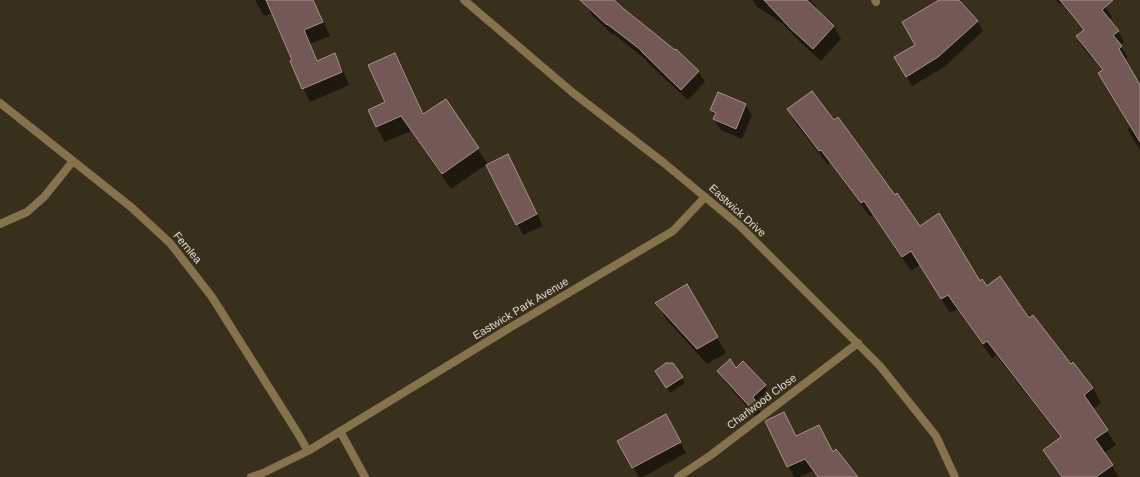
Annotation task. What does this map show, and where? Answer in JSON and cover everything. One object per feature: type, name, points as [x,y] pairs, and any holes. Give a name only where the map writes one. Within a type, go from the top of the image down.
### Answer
[{"type":"street","name":"Eastwick Drive","points":[[465,0],[572,92],[664,163],[740,226],[880,366],[936,436],[955,477]]},
{"type":"street","name":"Fernlea","points":[[0,102],[131,207],[170,243],[212,297],[308,451]]},
{"type":"street","points":[[0,224],[27,212],[44,197],[73,161]]},
{"type":"street","name":"Eastwick Park Avenue","points":[[251,477],[263,473],[308,451],[509,328],[673,231],[705,197]]},
{"type":"street","name":"Charlwood Close","points":[[678,477],[710,455],[858,343]]},
{"type":"street","points":[[340,431],[365,477]]},
{"type":"building","points":[[266,0],[313,0],[323,22],[304,30],[317,61],[335,53],[342,72],[302,89],[290,61],[292,60]]},
{"type":"building","points":[[580,0],[614,0],[675,50],[676,49],[699,71],[681,90],[641,50],[607,25]]},
{"type":"building","points":[[764,0],[807,0],[834,26],[813,49],[791,29]]},
{"type":"building","points":[[939,0],[959,0],[978,21],[938,57],[906,77],[894,57],[915,45],[902,22]]},
{"type":"building","points":[[1060,0],[1113,0],[1102,10],[1119,31],[1113,35],[1122,46],[1119,49],[1140,85],[1140,142],[1098,73],[1103,70],[1076,36],[1084,30]]},
{"type":"building","points":[[395,53],[423,114],[446,99],[479,148],[442,174],[401,116],[376,127],[368,110],[385,102],[368,65]]},
{"type":"building","points":[[812,91],[834,120],[838,117],[895,195],[897,193],[920,226],[939,213],[980,281],[982,279],[987,286],[1000,276],[1029,318],[1033,315],[1071,364],[1073,362],[1093,388],[1084,395],[1108,430],[1095,439],[1113,465],[1096,477],[1062,477],[1043,450],[1061,437],[987,341],[983,344],[948,295],[941,299],[911,251],[902,257],[864,201],[861,203],[821,150],[819,151],[787,109]]},
{"type":"building","points":[[718,92],[746,104],[736,129],[713,119],[716,113],[710,110]]},
{"type":"building","points":[[508,154],[537,214],[516,225],[486,165]]},
{"type":"building","points":[[687,284],[718,337],[697,349],[655,303]]},
{"type":"building","points":[[730,359],[736,368],[743,361],[766,385],[753,397],[756,402],[750,407],[717,371]]},
{"type":"building","points":[[666,363],[673,363],[683,377],[666,388],[655,371]]},
{"type":"building","points":[[784,412],[796,436],[819,425],[833,452],[836,449],[858,477],[818,477],[805,459],[787,467],[765,421]]},
{"type":"building","points":[[666,414],[681,442],[632,468],[617,441]]}]
